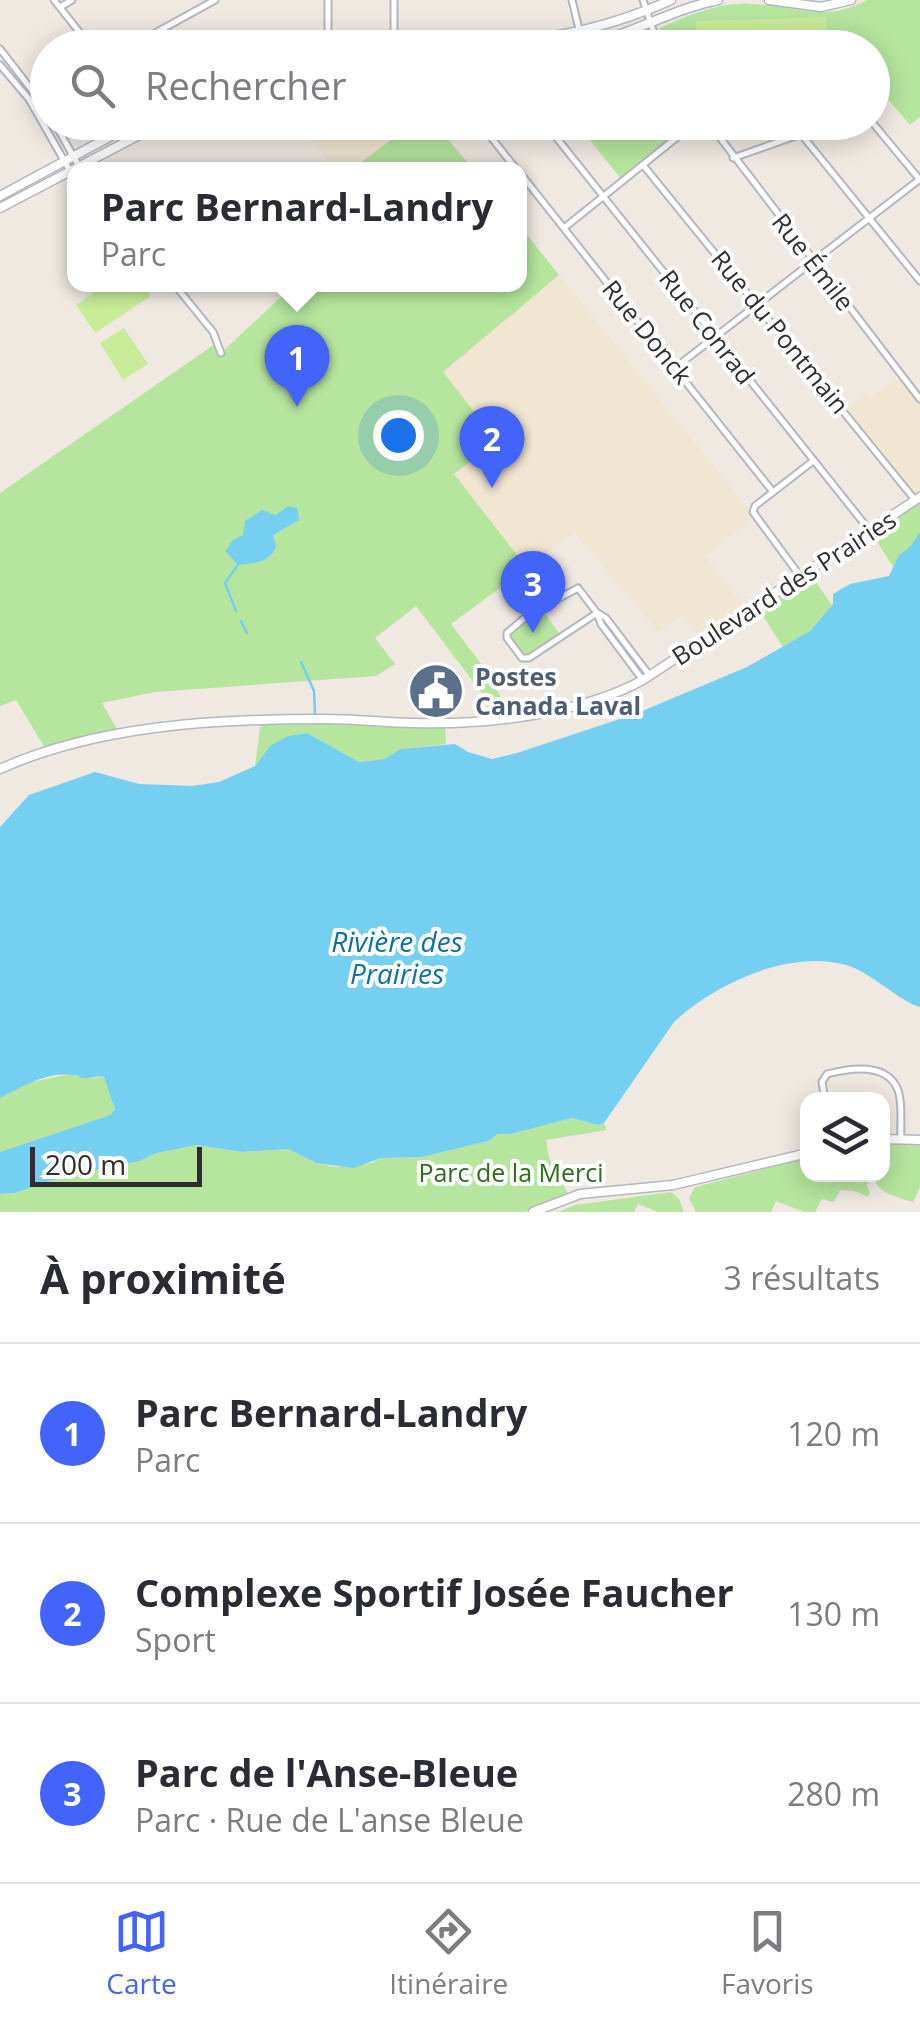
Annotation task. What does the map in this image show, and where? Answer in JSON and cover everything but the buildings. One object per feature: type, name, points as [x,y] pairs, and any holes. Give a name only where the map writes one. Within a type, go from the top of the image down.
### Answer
[{"type":"street","points":[[54,0],[78,30]]},
{"type":"street","points":[[60,6],[72,0]]},
{"type":"street","points":[[194,14],[195,0]]},
{"type":"street","points":[[163,30],[215,0]]},
{"type":"street","points":[[328,0],[328,30]]},
{"type":"street","points":[[394,0],[394,30]]},
{"type":"street","points":[[572,0],[580,30]]},
{"type":"street","points":[[642,0],[651,30]]},
{"type":"street","points":[[586,30],[671,0]]},
{"type":"street","points":[[633,30],[693,5],[718,0]]},
{"type":"street","points":[[769,0],[822,7],[851,0]]},
{"type":"street","points":[[0,49],[30,82]]},
{"type":"street","points":[[0,66],[29,99]]},
{"type":"street","points":[[52,140],[67,166]]},
{"type":"street","points":[[63,140],[76,162]]},
{"type":"street","points":[[71,162],[72,157],[104,140]]},
{"type":"street","points":[[91,162],[131,140]]},
{"type":"street","name":"Rue Donck","points":[[493,140],[511,162]]},
{"type":"street","name":"Rue Conrad","points":[[558,140],[870,531]]},
{"type":"street","points":[[564,228],[673,140]]},
{"type":"street","name":"Rue Émile","points":[[720,140],[920,399]]},
{"type":"street","points":[[733,158],[784,140]]},
{"type":"street","points":[[806,140],[920,280]]},
{"type":"street","points":[[676,368],[756,302],[920,179],[887,140]]},
{"type":"street","name":"Rue du Pontmain","points":[[643,164],[918,499]]},
{"type":"street","points":[[0,196],[67,171]]},
{"type":"street","points":[[0,208],[67,171]]},
{"type":"street","name":"Rue Donck","points":[[527,182],[772,492]]},
{"type":"street","points":[[180,292],[213,332],[221,353]]},
{"type":"street","points":[[800,576],[753,512],[772,492],[814,462]]},
{"type":"street","name":"Boulevard des Prairies","points":[[0,769],[48,752],[168,727],[325,719],[417,723],[480,720],[569,708],[618,694],[918,499]]},
{"type":"street","points":[[598,613],[529,658],[522,658],[507,638],[507,633],[528,615],[578,588],[598,613],[601,624],[646,678]]},
{"type":"street","points":[[824,1092],[822,1082],[827,1074],[854,1069],[881,1073],[899,1092],[900,1138]]},
{"type":"street","points":[[890,1139],[920,1140]]},
{"type":"street","points":[[533,1212],[580,1194],[673,1185],[800,1155]]},
{"type":"shaded area","points":[[311,140],[392,140],[363,162],[328,162]]},
{"type":"shaded area","points":[[559,275],[755,517],[706,556],[747,611],[703,640],[683,614],[658,632],[575,533],[527,568],[454,474],[442,372]]},
{"type":"shaded area","points":[[902,376],[920,399],[920,497],[915,501],[843,411],[865,394],[870,398]]},
{"type":"green space","points":[[867,0],[920,0],[920,117],[910,125],[890,102],[890,30],[660,30],[704,10],[727,5],[823,12]]},
{"type":"green space","points":[[826,17],[826,30],[696,30],[696,21]]},
{"type":"green space","points":[[391,140],[448,140],[467,162],[361,162]]},
{"type":"green space","points":[[590,140],[675,140],[623,181]]},
{"type":"green space","points":[[527,235],[559,275],[443,372],[497,441],[454,474],[527,568],[451,624],[491,677],[508,712],[490,713],[481,692],[416,606],[375,638],[395,664],[376,676],[155,692],[102,703],[118,731],[45,748],[16,700],[0,706],[0,493],[215,344],[222,352],[286,292],[527,292]]},
{"type":"green space","points":[[95,292],[148,292],[151,296],[95,333],[76,305]]},
{"type":"green space","points":[[124,328],[148,364],[123,380],[100,343]]},
{"type":"green space","points":[[920,497],[920,532],[900,554],[894,568],[870,531]]},
{"type":"green space","points":[[808,571],[832,605],[810,631],[783,647],[756,605]]},
{"type":"green space","points":[[541,608],[561,636],[535,656],[522,658],[507,633]]},
{"type":"green space","points":[[261,721],[445,722],[446,744],[402,749],[384,759],[359,762],[307,733],[288,736],[255,766]]},
{"type":"green space","points":[[70,1074],[104,1077],[115,1111],[0,1152],[0,1098],[27,1083]]},
{"type":"green space","name":"Parc de la Merci","points":[[572,1118],[604,1123],[607,1130],[546,1140],[549,1158],[568,1194],[524,1212],[0,1212],[0,1194],[197,1145],[242,1152],[288,1149],[316,1163],[335,1167],[372,1163],[381,1158],[422,1157],[488,1141],[498,1134]]},
{"type":"green space","points":[[890,1144],[920,1144],[920,1187],[913,1202],[886,1192],[876,1182],[890,1182]]},
{"type":"green space","points":[[800,1160],[800,1182],[868,1182],[870,1193],[868,1197],[840,1190],[834,1202],[822,1199],[815,1212],[776,1201],[771,1212],[696,1212],[689,1198],[695,1187]]},
{"type":"green space","points":[[671,1192],[684,1212],[658,1212],[638,1204],[634,1212],[558,1212],[575,1205]]},
{"type":"water","points":[[288,506],[297,508],[299,520],[273,535],[276,547],[270,556],[238,565],[225,551],[243,535],[245,521],[262,510],[276,515]]},
{"type":"water","name":"Rivière des Prairies","points":[[920,532],[920,1007],[846,965],[824,961],[777,966],[731,983],[674,1022],[604,1123],[598,1125],[572,1118],[498,1134],[488,1141],[422,1157],[381,1158],[354,1168],[316,1163],[288,1149],[242,1152],[196,1145],[0,1194],[0,1152],[115,1110],[104,1077],[53,1076],[0,1098],[0,827],[29,795],[95,772],[139,784],[192,786],[219,782],[255,766],[271,745],[288,736],[307,733],[359,762],[384,759],[401,749],[455,744],[492,759],[517,753],[635,714],[747,667],[810,631],[833,604],[833,594],[850,584],[889,576],[899,555]]},
{"type":"waterway","points":[[236,611],[225,583],[238,565]]},
{"type":"waterway","points":[[241,621],[247,633]]},
{"type":"waterway","points":[[301,662],[314,691],[315,713]]},
{"type":"place","name":"Parc Bernard-Landry","points":[[297,407]]},
{"type":"place","name":"Complexe Sportif Josée Faucher","points":[[492,488]]},
{"type":"place","name":"Parc de l'Anse-Bleue","points":[[533,633]]},
{"type":"place","name":"Postes Canada Laval","points":[[436,691]]}]
